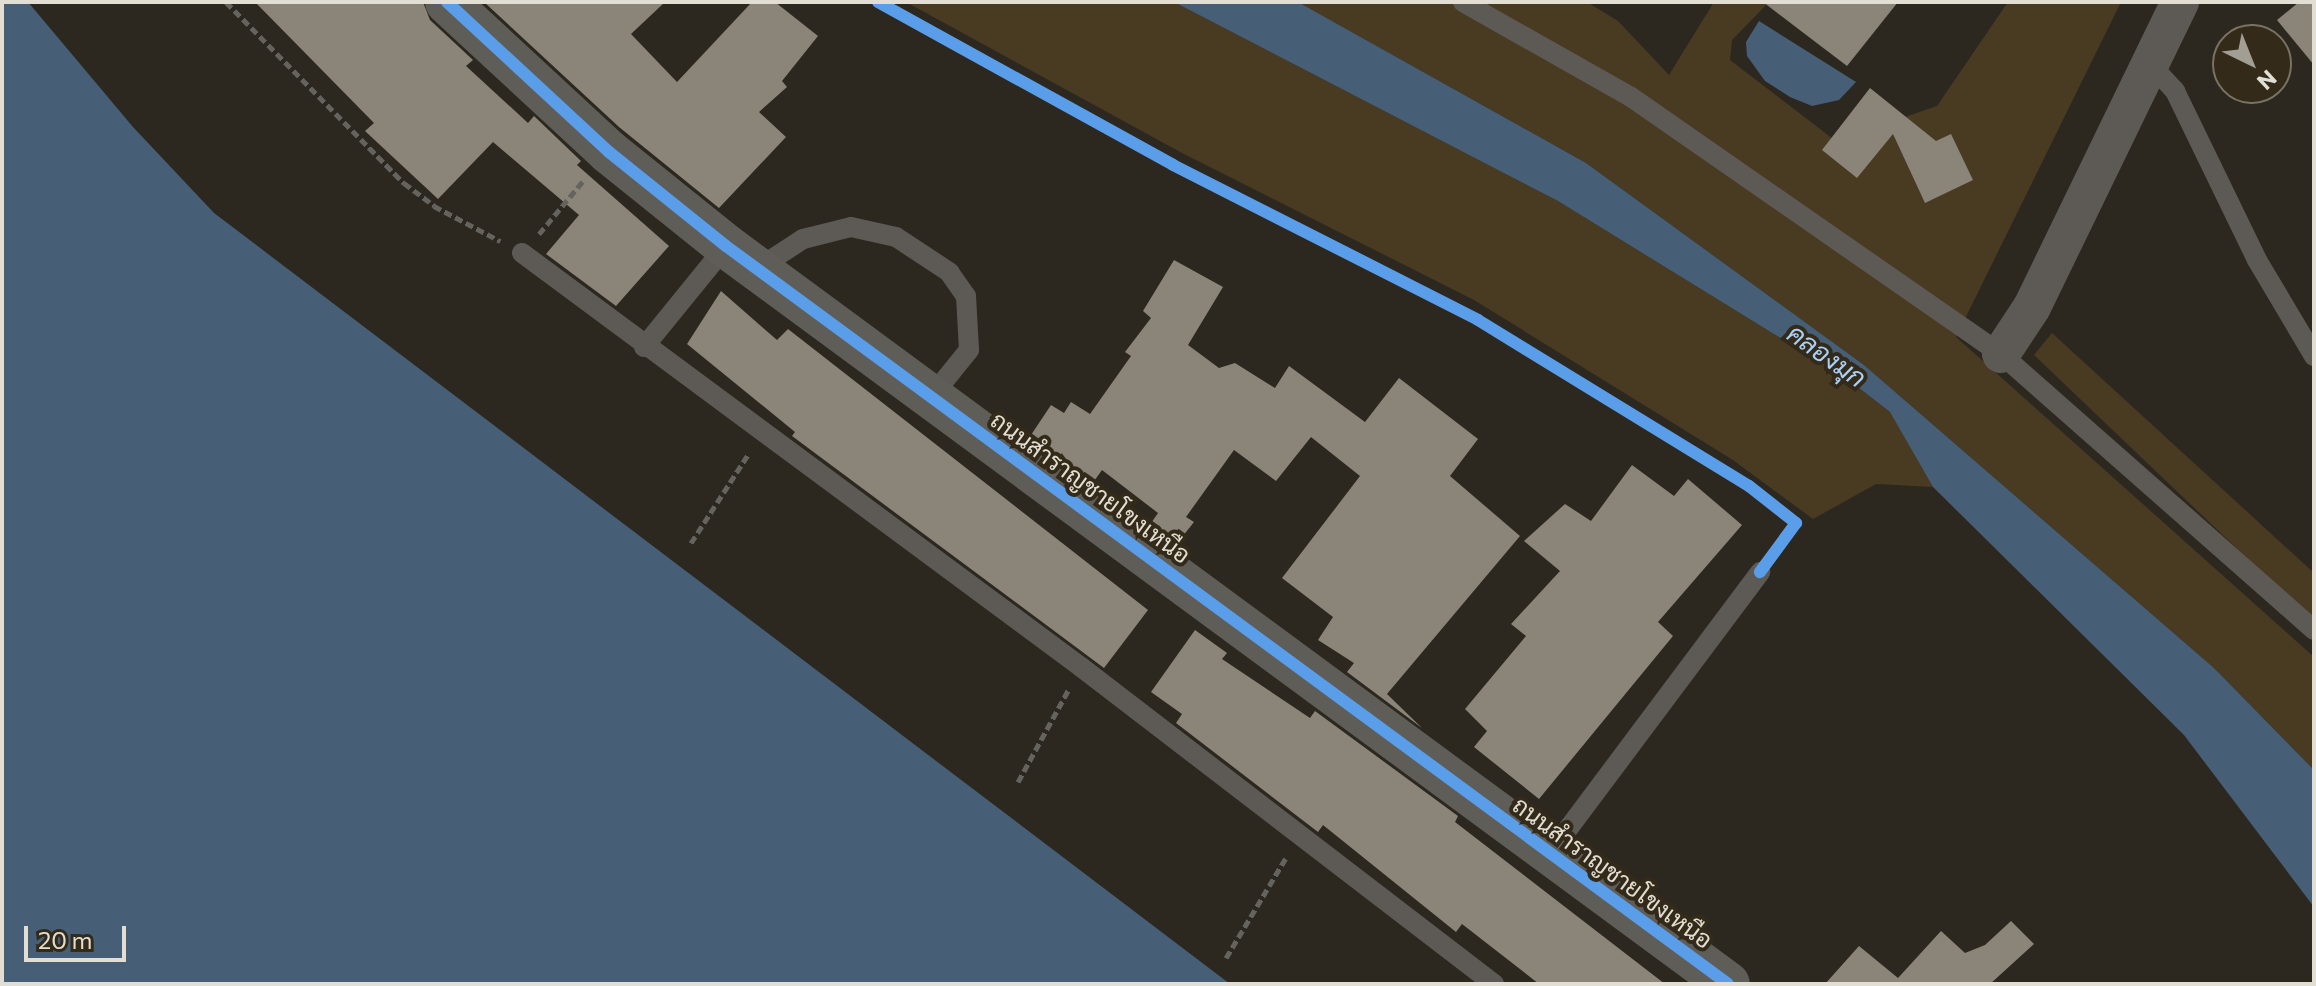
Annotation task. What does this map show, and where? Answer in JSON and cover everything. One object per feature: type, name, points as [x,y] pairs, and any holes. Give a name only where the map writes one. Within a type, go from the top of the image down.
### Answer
[{"type":"street","name":"ถนนสำราญชายโขงเหนือ","points":[[447,2],[609,152],[742,257],[1728,984]]},
{"type":"street","points":[[2001,354],[2032,307],[2180,2]]},
{"type":"lane","points":[[1463,2],[1631,97],[2001,354],[2314,630]]},
{"type":"lane","points":[[2150,64],[2175,91],[2310,343]]},
{"type":"lane","points":[[644,347],[742,257],[851,227],[896,237],[949,272],[966,296],[969,350],[931,397]]},
{"type":"lane","points":[[522,253],[644,347],[1081,667],[1298,838],[1494,984]]},
{"type":"lane","points":[[1550,853],[1760,572]]},
{"type":"path","points":[[226,2],[404,183],[434,206],[522,253],[609,152]]},
{"type":"path","points":[[691,543],[762,433]]},
{"type":"path","points":[[1018,782],[1081,667]]},
{"type":"path","points":[[1226,958],[1298,838]]},
{"type":"shaded area","points":[[906,2],[1174,2],[1558,201],[1850,381],[1891,413],[1933,487],[1876,484],[1813,519],[1733,460],[1474,300],[1182,153]]},
{"type":"shaded area","points":[[1298,2],[1587,2],[1618,21],[1669,75],[1714,2],[1769,2],[1732,40],[1730,60],[1867,165],[1905,117],[1937,106],[2008,2],[2121,2],[1956,337],[2314,657],[2314,770],[2214,668],[1864,365],[1586,163]]},
{"type":"shaded area","points":[[2052,333],[2314,573],[2314,622],[2034,355]]},
{"type":"water","points":[[2,2],[28,2],[133,127],[214,213],[1230,984],[2,984]]},
{"type":"water","name":"คลองมุก","points":[[1174,2],[1298,2],[1586,163],[1864,365],[2214,668],[2314,770],[2314,907],[2184,735],[1933,487],[1890,412],[1850,381],[1558,201]]},
{"type":"water","points":[[1759,21],[1856,82],[1839,100],[1812,106],[1790,97],[1765,81],[1747,56],[1746,42]]},
{"type":"building","points":[[255,2],[423,2],[430,20],[473,60],[466,66],[528,123],[534,116],[581,161],[577,165],[669,246],[616,306],[546,254],[579,215],[493,142],[438,199],[365,131],[374,123]]},
{"type":"building","points":[[484,2],[665,2],[631,34],[677,82],[752,2],[775,2],[818,36],[782,81],[787,87],[759,112],[786,137],[719,208],[619,127]]},
{"type":"building","points":[[1763,2],[1898,2],[1847,66]]},
{"type":"building","points":[[2299,2],[2314,2],[2314,65],[2292,38],[2292,24],[2280,24],[2277,20]]},
{"type":"building","points":[[1870,88],[1936,141],[1951,134],[1973,180],[1925,203],[1893,134],[1857,178],[1822,150]]},
{"type":"building","points":[[1174,260],[1223,287],[1188,345],[1219,368],[1235,363],[1275,388],[1289,366],[1365,422],[1399,378],[1478,439],[1450,476],[1520,536],[1387,694],[1422,728],[1347,672],[1354,663],[1318,640],[1333,617],[1282,578],[1360,476],[1311,437],[1276,481],[1234,450],[1186,517],[1194,522],[1175,546],[1149,526],[1158,513],[1102,470],[1092,484],[1029,438],[1051,405],[1064,413],[1071,402],[1090,414],[1131,356],[1125,352],[1151,318],[1143,311]]},
{"type":"building","points":[[721,291],[777,340],[788,329],[1148,610],[1104,668],[792,436],[795,432],[687,344]]},
{"type":"building","points":[[1632,465],[1674,496],[1688,479],[1742,525],[1658,622],[1673,636],[1539,799],[1474,747],[1487,731],[1465,709],[1526,636],[1511,624],[1560,571],[1524,541],[1565,504],[1591,521]]},
{"type":"building","points":[[1195,630],[1227,653],[1222,659],[1310,718],[1315,711],[1458,816],[1455,822],[1665,984],[1539,984],[1462,924],[1456,932],[1323,825],[1318,832],[1176,723],[1182,714],[1151,692]]},
{"type":"building","points":[[2011,921],[2034,944],[1990,984],[1825,984],[1859,946],[1898,978],[1941,931],[1965,953],[1985,945]]},
{"type":"cycle path","points":[[447,2],[609,152],[726,246],[1728,984]]},
{"type":"cycle path","points":[[878,2],[1173,165],[1478,320],[1749,486],[1796,523],[1760,572]]}]
